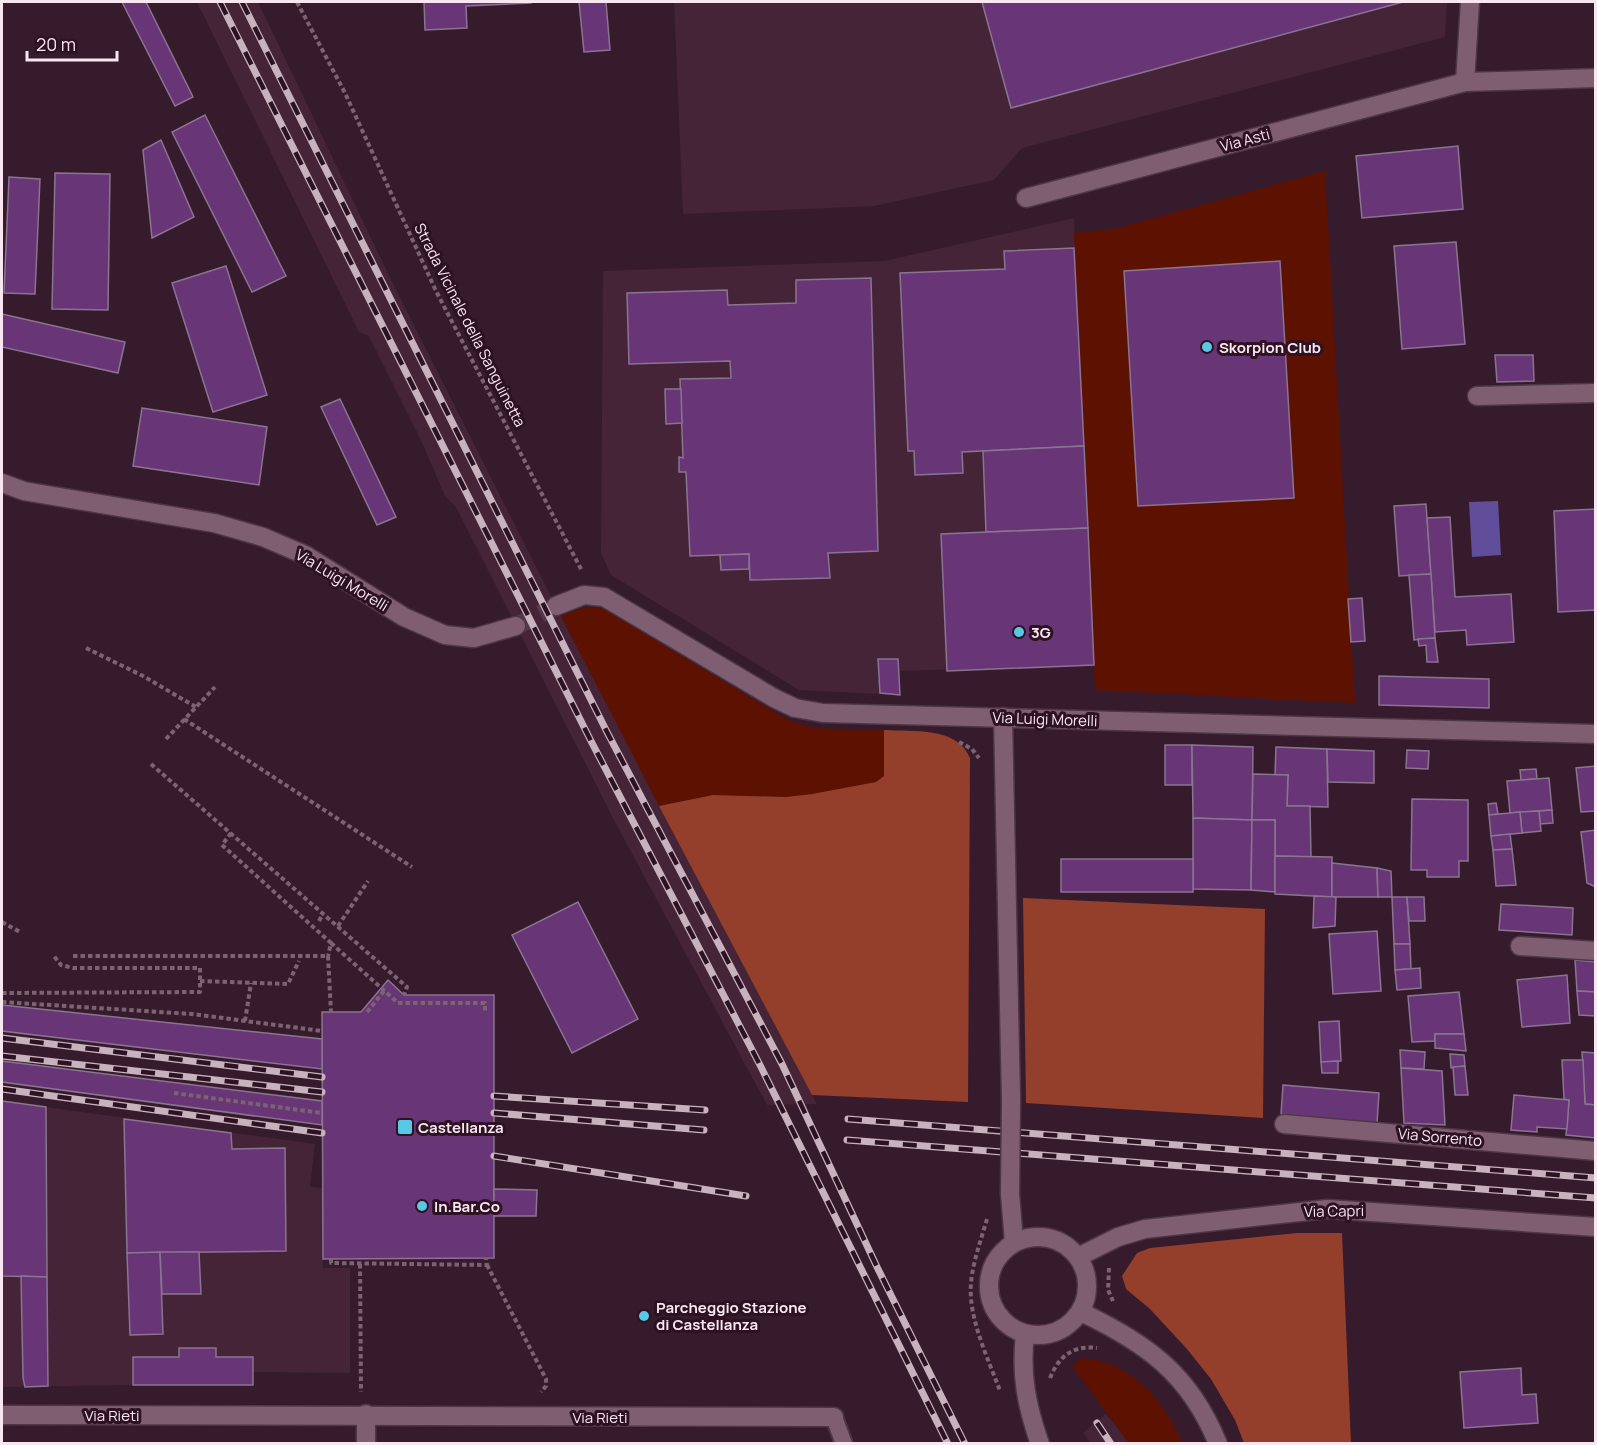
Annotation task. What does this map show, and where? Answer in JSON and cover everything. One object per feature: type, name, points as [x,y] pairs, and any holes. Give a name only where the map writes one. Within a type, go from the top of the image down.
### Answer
[{"type":"street","points":[[1465,82],[1470,2]]},
{"type":"street","name":"Via Asti","points":[[1026,198],[1465,82],[1596,78]]},
{"type":"street","points":[[1477,396],[1596,393]]},
{"type":"street","points":[[2,483],[24,490]]},
{"type":"street","points":[[2,494],[24,490]]},
{"type":"street","name":"Via Luigi Morelli","points":[[24,490],[214,523],[263,537],[305,555],[404,617],[445,635],[474,638],[516,626]]},
{"type":"street","points":[[556,606],[584,595]]},
{"type":"street","name":"Via Luigi Morelli","points":[[584,595],[597,595],[613,602],[774,698],[795,708],[835,713],[1596,734]]},
{"type":"street","points":[[1004,717],[1011,1101],[1010,1194],[1014,1242]]},
{"type":"street","points":[[1520,946],[1596,951]]},
{"type":"street","name":"Via Sorrento","points":[[1284,1124],[1596,1151]]},
{"type":"street","name":"Via Capri","points":[[1078,1257],[1118,1237],[1145,1229],[1327,1209],[1596,1227]]},
{"type":"street","points":[[1042,1237],[1068,1246],[1078,1257],[1085,1269],[1088,1284],[1087,1299],[1081,1312],[1070,1324],[1057,1333],[1041,1336],[1025,1335],[1010,1328],[998,1316],[990,1301],[988,1284],[992,1267],[1001,1253],[1014,1242],[1042,1237]]},
{"type":"street","points":[[1081,1312],[1124,1334],[1150,1351],[1179,1376],[1200,1405],[1218,1443]]},
{"type":"street","points":[[1025,1335],[1022,1379],[1028,1408],[1040,1443]]},
{"type":"street","points":[[366,1414],[366,1443]]},
{"type":"street","name":"Via Rieti","points":[[2,1415],[366,1414],[395,1417],[834,1417]]},
{"type":"lane","points":[[834,1417],[844,1443]]},
{"type":"path","name":"Strada Vicinale della Sanguinetta","points":[[297,2],[345,93],[435,291],[584,573],[584,595]]},
{"type":"path","points":[[86,648],[122,664],[196,707]]},
{"type":"path","points":[[166,739],[215,687]]},
{"type":"path","points":[[184,719],[412,867]]},
{"type":"path","points":[[151,764],[407,987],[404,994]]},
{"type":"path","points":[[231,833],[222,845],[398,1003],[484,1003],[485,1011]]},
{"type":"path","points":[[338,926],[368,881]]},
{"type":"path","points":[[319,921],[323,914]]},
{"type":"path","points":[[2,924],[20,932]]},
{"type":"path","points":[[331,1012],[328,956],[332,943]]},
{"type":"path","points":[[2,993],[200,992],[200,968],[74,968],[61,965],[54,956]]},
{"type":"path","points":[[73,956],[328,956]]},
{"type":"path","points":[[200,981],[288,984],[299,961]]},
{"type":"path","points":[[245,1021],[251,983]]},
{"type":"path","points":[[367,1012],[384,991]]},
{"type":"path","points":[[2,1002],[192,1014],[322,1031]]},
{"type":"path","points":[[174,1093],[322,1113]]},
{"type":"path","points":[[988,1214],[973,1269],[970,1292],[973,1311],[1003,1401]]},
{"type":"path","points":[[486,1258],[487,1265],[546,1379],[544,1389],[535,1394]]},
{"type":"path","points":[[331,1259],[331,1263],[487,1265]]},
{"type":"path","points":[[1114,1259],[1107,1280],[1108,1290],[1116,1304]]},
{"type":"path","points":[[360,1264],[361,1393]]},
{"type":"path","points":[[1047,1387],[1059,1362],[1074,1349],[1084,1347],[1106,1351]]},
{"type":"shaded area","points":[[197,2],[258,2],[392,282],[561,616],[817,1104],[767,1105],[614,820],[456,507],[445,496],[421,440],[369,336],[359,332]]},
{"type":"shaded area","points":[[674,2],[1447,2],[1445,37],[1022,148],[994,180],[874,206],[683,214]]},
{"type":"shaded area","name":"Skorpion Club","points":[[1325,171],[1355,703],[1095,690],[1074,233],[1118,228]]},
{"type":"shaded area","points":[[1074,218],[1094,665],[899,671],[900,695],[799,690],[611,575],[601,553],[603,271],[885,261]]},
{"type":"shaded area","points":[[1498,501],[1501,555],[1472,557],[1469,502]]},
{"type":"shaded area","points":[[585,607],[602,608],[788,720],[814,728],[884,730],[884,777],[876,782],[829,792],[786,797],[713,795],[659,806],[561,616]]},
{"type":"shaded area","points":[[884,730],[921,731],[945,736],[955,740],[970,758],[968,1102],[812,1095],[659,806],[713,795],[786,797],[876,782],[884,776]]},
{"type":"shaded area","points":[[1023,898],[1265,909],[1263,1118],[1026,1103]]},
{"type":"shaded area","points":[[2,1101],[315,1144],[310,1187],[322,1188],[323,1268],[350,1268],[350,1373],[253,1372],[253,1357],[216,1357],[215,1348],[179,1348],[179,1357],[133,1357],[133,1385],[2,1387]]},
{"type":"shaded area","points":[[1297,1233],[1342,1233],[1351,1443],[1244,1443],[1235,1420],[1211,1379],[1150,1309],[1126,1289],[1122,1276],[1137,1253],[1150,1248]]},
{"type":"shaded area","points":[[1082,1358],[1115,1366],[1144,1386],[1166,1412],[1182,1443],[1129,1443],[1072,1366]]},
{"type":"shaded area","points":[[1106,1414],[1129,1443],[1091,1443],[1083,1433]]},
{"type":"building","points":[[122,2],[146,2],[193,97],[175,106]]},
{"type":"building","points":[[424,2],[531,3],[466,6],[467,28],[425,30]]},
{"type":"building","points":[[579,2],[606,2],[610,50],[584,52]]},
{"type":"building","points":[[982,2],[1403,2],[1011,108]]},
{"type":"building","points":[[205,115],[286,276],[252,292],[172,132]]},
{"type":"building","points":[[161,140],[194,217],[152,238],[143,150]]},
{"type":"building","points":[[1458,146],[1463,209],[1362,218],[1356,156]]},
{"type":"building","points":[[55,173],[110,174],[108,310],[52,309]]},
{"type":"building","points":[[9,177],[40,179],[35,294],[4,293]]},
{"type":"building","points":[[1456,242],[1465,344],[1402,349],[1394,246]]},
{"type":"building","points":[[1074,248],[1084,446],[962,452],[963,473],[915,475],[914,451],[908,451],[900,273],[1005,269],[1004,251]]},
{"type":"building","points":[[1280,261],[1294,498],[1138,506],[1124,271]]},
{"type":"building","points":[[226,266],[267,395],[213,412],[172,283]]},
{"type":"building","points":[[871,278],[878,551],[828,553],[830,578],[750,580],[749,554],[690,556],[686,472],[679,472],[679,457],[683,458],[680,379],[731,378],[730,361],[629,364],[627,293],[727,290],[728,305],[796,303],[796,280]]},
{"type":"building","points":[[2,314],[125,342],[118,373],[2,347]]},
{"type":"building","points":[[1495,355],[1533,355],[1534,381],[1497,382]]},
{"type":"building","points":[[665,389],[681,389],[682,423],[666,424]]},
{"type":"building","points":[[340,399],[396,517],[377,525],[321,407]]},
{"type":"building","points":[[142,408],[267,427],[259,485],[133,466]]},
{"type":"building","points":[[1084,446],[1088,528],[986,532],[983,451]]},
{"type":"building","points":[[1426,504],[1431,574],[1399,576],[1394,506]]},
{"type":"building","points":[[1596,509],[1596,610],[1558,612],[1554,511]]},
{"type":"building","points":[[1450,517],[1455,597],[1511,594],[1514,642],[1467,645],[1466,630],[1435,632],[1427,518]]},
{"type":"building","points":[[1088,528],[1094,665],[947,671],[941,534]]},
{"type":"building","points":[[749,554],[749,569],[721,570],[720,555]]},
{"type":"building","points":[[1431,574],[1435,638],[1414,640],[1409,575]]},
{"type":"building","points":[[1362,598],[1365,641],[1351,642],[1348,599]]},
{"type":"building","points":[[1435,638],[1438,662],[1427,662],[1426,645],[1419,646],[1418,639]]},
{"type":"building","points":[[878,659],[898,659],[900,695],[880,693]]},
{"type":"building","points":[[1379,676],[1489,679],[1489,708],[1379,705]]},
{"type":"building","points":[[1165,745],[1192,745],[1192,785],[1165,785]]},
{"type":"building","points":[[1192,745],[1253,747],[1252,820],[1193,818]]},
{"type":"building","points":[[1276,747],[1327,749],[1328,807],[1287,806],[1288,775],[1275,775]]},
{"type":"building","points":[[1327,749],[1374,751],[1374,783],[1328,782]]},
{"type":"building","points":[[1407,750],[1429,751],[1428,769],[1406,768]]},
{"type":"building","points":[[1596,766],[1596,811],[1581,812],[1576,768]]},
{"type":"building","points":[[1536,769],[1537,779],[1521,780],[1520,770]]},
{"type":"building","points":[[1253,774],[1288,775],[1287,806],[1310,806],[1311,857],[1275,856],[1275,820],[1252,820]]},
{"type":"building","points":[[1549,778],[1552,810],[1510,813],[1507,781]]},
{"type":"building","points":[[1412,799],[1468,800],[1468,861],[1459,861],[1459,877],[1427,877],[1427,870],[1411,870]]},
{"type":"building","points":[[1496,803],[1498,814],[1489,815],[1488,804]]},
{"type":"building","points":[[1552,810],[1553,823],[1540,824],[1539,811]]},
{"type":"building","points":[[1539,811],[1541,831],[1522,833],[1520,812]]},
{"type":"building","points":[[1520,812],[1522,833],[1491,836],[1489,815]]},
{"type":"building","points":[[1193,818],[1252,820],[1251,890],[1193,889]]},
{"type":"building","points":[[1252,820],[1275,820],[1275,892],[1251,890]]},
{"type":"building","points":[[1596,830],[1596,887],[1587,883],[1581,832]]},
{"type":"building","points":[[1510,834],[1512,849],[1493,850],[1491,836]]},
{"type":"building","points":[[1512,849],[1516,885],[1496,886],[1493,850]]},
{"type":"building","points":[[1275,856],[1332,857],[1332,897],[1275,894]]},
{"type":"building","points":[[1061,859],[1193,859],[1193,892],[1061,892]]},
{"type":"building","points":[[1332,863],[1377,868],[1378,897],[1332,897]]},
{"type":"building","points":[[1377,868],[1391,871],[1392,897],[1378,897]]},
{"type":"building","points":[[1314,896],[1336,897],[1335,926],[1313,928]]},
{"type":"building","points":[[1392,897],[1407,897],[1410,944],[1394,944]]},
{"type":"building","points":[[1407,897],[1424,897],[1425,921],[1409,921]]},
{"type":"building","points":[[578,902],[638,1019],[572,1053],[512,935]]},
{"type":"building","points":[[1501,904],[1573,908],[1572,935],[1499,930]]},
{"type":"building","points":[[1377,931],[1381,991],[1333,994],[1329,934]]},
{"type":"building","points":[[1394,944],[1410,944],[1411,969],[1395,970]]},
{"type":"building","points":[[1575,960],[1596,962],[1596,992],[1577,991]]},
{"type":"building","points":[[1420,968],[1421,988],[1397,990],[1395,970]]},
{"type":"building","points":[[1567,975],[1570,1023],[1522,1027],[1517,980]]},
{"type":"building","points":[[388,980],[404,995],[494,995],[494,1258],[323,1259],[322,1012],[361,1012]]},
{"type":"building","points":[[1577,991],[1596,992],[1596,1016],[1579,1015]]},
{"type":"building","points":[[1459,992],[1464,1034],[1435,1034],[1435,1041],[1412,1042],[1408,996]]},
{"type":"building","points":[[2,1005],[322,1039],[322,1069],[2,1031]]},
{"type":"building","points":[[1339,1021],[1341,1061],[1321,1062],[1319,1022]]},
{"type":"building","points":[[1435,1034],[1464,1034],[1466,1051],[1435,1048]]},
{"type":"building","points":[[1400,1050],[1425,1052],[1424,1069],[1401,1068]]},
{"type":"building","points":[[1582,1052],[1596,1053],[1596,1105],[1585,1104]]},
{"type":"building","points":[[1450,1054],[1464,1055],[1465,1066],[1451,1068]]},
{"type":"building","points":[[1562,1060],[1583,1060],[1585,1104],[1596,1105],[1596,1138],[1566,1135],[1569,1100],[1564,1099]]},
{"type":"building","points":[[2,1061],[322,1101],[322,1125],[2,1082]]},
{"type":"building","points":[[1338,1061],[1338,1073],[1322,1073],[1321,1062]]},
{"type":"building","points":[[1465,1066],[1468,1095],[1455,1095],[1453,1067]]},
{"type":"building","points":[[1401,1068],[1442,1071],[1445,1125],[1404,1123]]},
{"type":"building","points":[[1283,1085],[1379,1093],[1377,1123],[1281,1114]]},
{"type":"building","points":[[1514,1095],[1569,1100],[1567,1129],[1537,1127],[1537,1132],[1511,1130]]},
{"type":"building","points":[[2,1101],[46,1107],[47,1277],[2,1276]]},
{"type":"building","points":[[124,1119],[231,1133],[232,1149],[285,1148],[286,1251],[127,1253]]},
{"type":"building","points":[[494,1189],[537,1190],[536,1216],[494,1216]]},
{"type":"building","points":[[160,1252],[163,1334],[130,1335],[127,1253]]},
{"type":"building","points":[[160,1252],[199,1252],[201,1294],[162,1294]]},
{"type":"building","points":[[21,1276],[47,1277],[48,1386],[25,1387]]},
{"type":"building","points":[[179,1348],[216,1348],[216,1357],[253,1357],[253,1385],[133,1385],[133,1357],[179,1357]]},
{"type":"building","points":[[1521,1368],[1522,1395],[1536,1394],[1538,1423],[1464,1428],[1460,1372]]},
{"type":"tunnel","points":[[516,626],[556,606]]},
{"type":"railway","points":[[220,2],[591,741],[761,1067],[948,1444]]},
{"type":"railway","points":[[242,2],[607,732],[782,1064],[877,1267],[965,1444]]},
{"type":"railway","points":[[2,1038],[322,1077]]},
{"type":"railway","points":[[2,1056],[322,1092]]},
{"type":"railway","points":[[2,1089],[322,1133]]},
{"type":"railway","points":[[494,1096],[705,1110]]},
{"type":"railway","points":[[494,1113],[704,1130]]},
{"type":"railway","points":[[848,1119],[1596,1178]]},
{"type":"railway","points":[[847,1140],[1596,1198]]},
{"type":"railway","points":[[494,1156],[746,1196]]},
{"type":"railway","points":[[1097,1423],[1111,1444]]},
{"type":"place","name":"Skorpion Club","points":[[1207,347]]},
{"type":"place","name":"3G","points":[[1019,632]]},
{"type":"place","name":"Castellanza","points":[[405,1127]]},
{"type":"place","name":"In.Bar.Co","points":[[422,1206]]},
{"type":"place","name":"Parcheggio Stazione di Castellanza","points":[[644,1316]]}]
